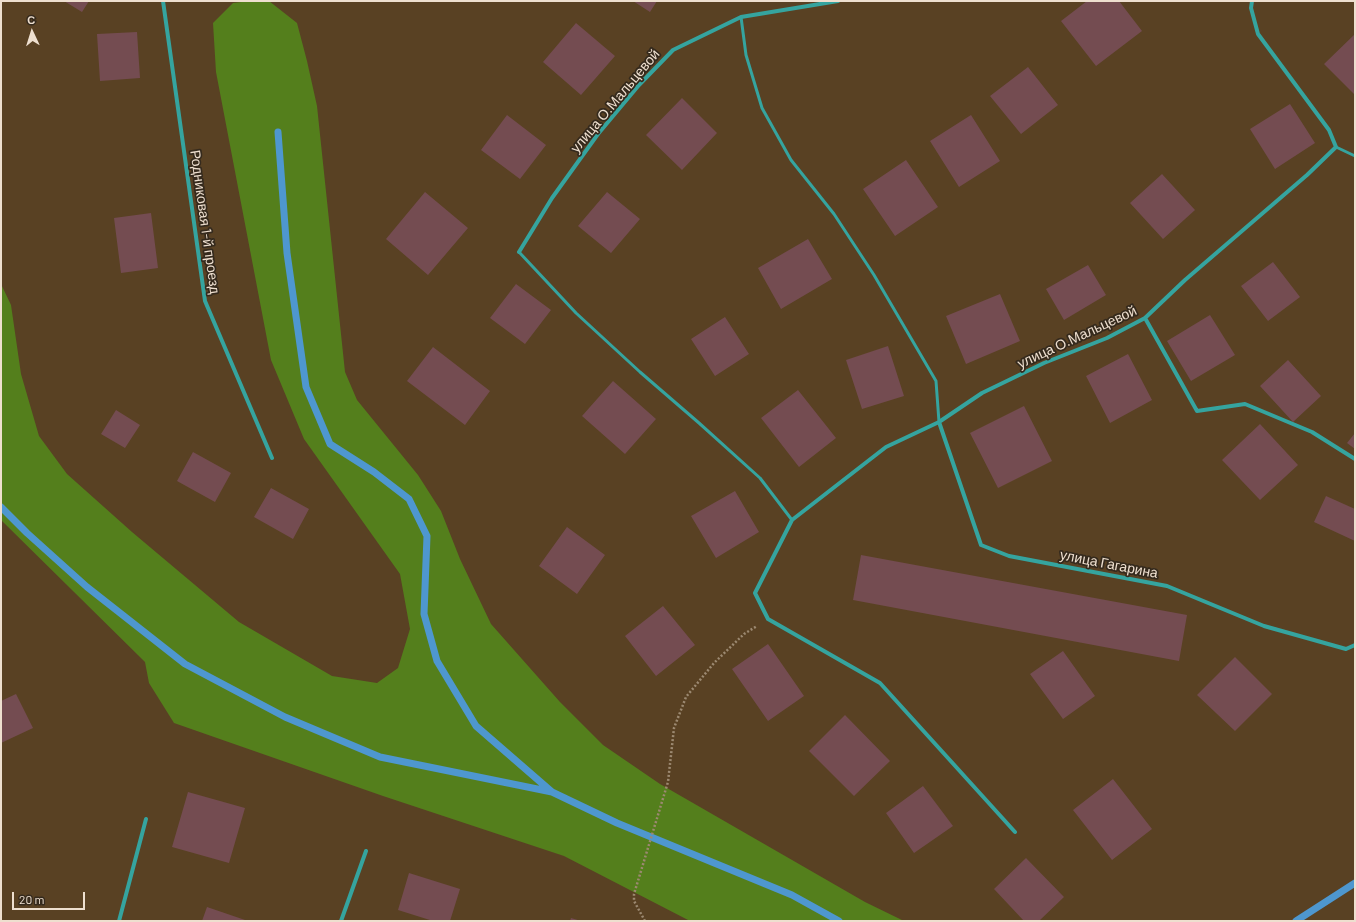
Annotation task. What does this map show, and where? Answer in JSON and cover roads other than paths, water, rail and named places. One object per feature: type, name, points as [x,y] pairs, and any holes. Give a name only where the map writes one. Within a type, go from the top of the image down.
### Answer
[{"type":"street","name":"Родниковая 1-й проезд","points":[[163,1],[205,301],[272,458]]},
{"type":"street","name":"улица О.Мальцевой","points":[[519,252],[552,198],[598,134],[644,80],[673,50],[741,17],[838,1]]},
{"type":"street","points":[[1252,1],[1251,8],[1258,34],[1329,130],[1336,147]]},
{"type":"street","name":"улица О.Мальцевой","points":[[1014,832],[880,683],[768,619],[755,593],[792,520],[886,447],[939,422],[982,393],[1044,363],[1108,338],[1145,318],[1185,280],[1307,176],[1336,147]]},
{"type":"street","points":[[1145,318],[1197,411],[1245,404],[1312,432],[1355,459]]},
{"type":"street","name":"улица Гагарина","points":[[939,422],[981,545],[1009,556],[1167,586],[1264,626],[1346,649],[1355,645]]},
{"type":"street","points":[[119,921],[146,819]]},
{"type":"street","points":[[341,921],[366,850]]},
{"type":"lane","points":[[741,17],[746,55],[762,108],[791,160],[834,214],[874,275],[936,381],[939,422]]},
{"type":"lane","points":[[1336,147],[1355,156]]},
{"type":"lane","points":[[519,252],[576,313],[760,478],[792,520]]},
{"type":"waterway","points":[[278,132],[287,253],[306,387],[330,444],[374,472],[409,499],[427,536],[424,614],[437,661],[476,726],[552,792],[617,823],[792,895],[839,921]]},
{"type":"waterway","points":[[1,507],[27,533],[87,587],[185,664],[285,717],[380,757],[552,792]]},
{"type":"waterway","points":[[1296,921],[1355,883]]}]
